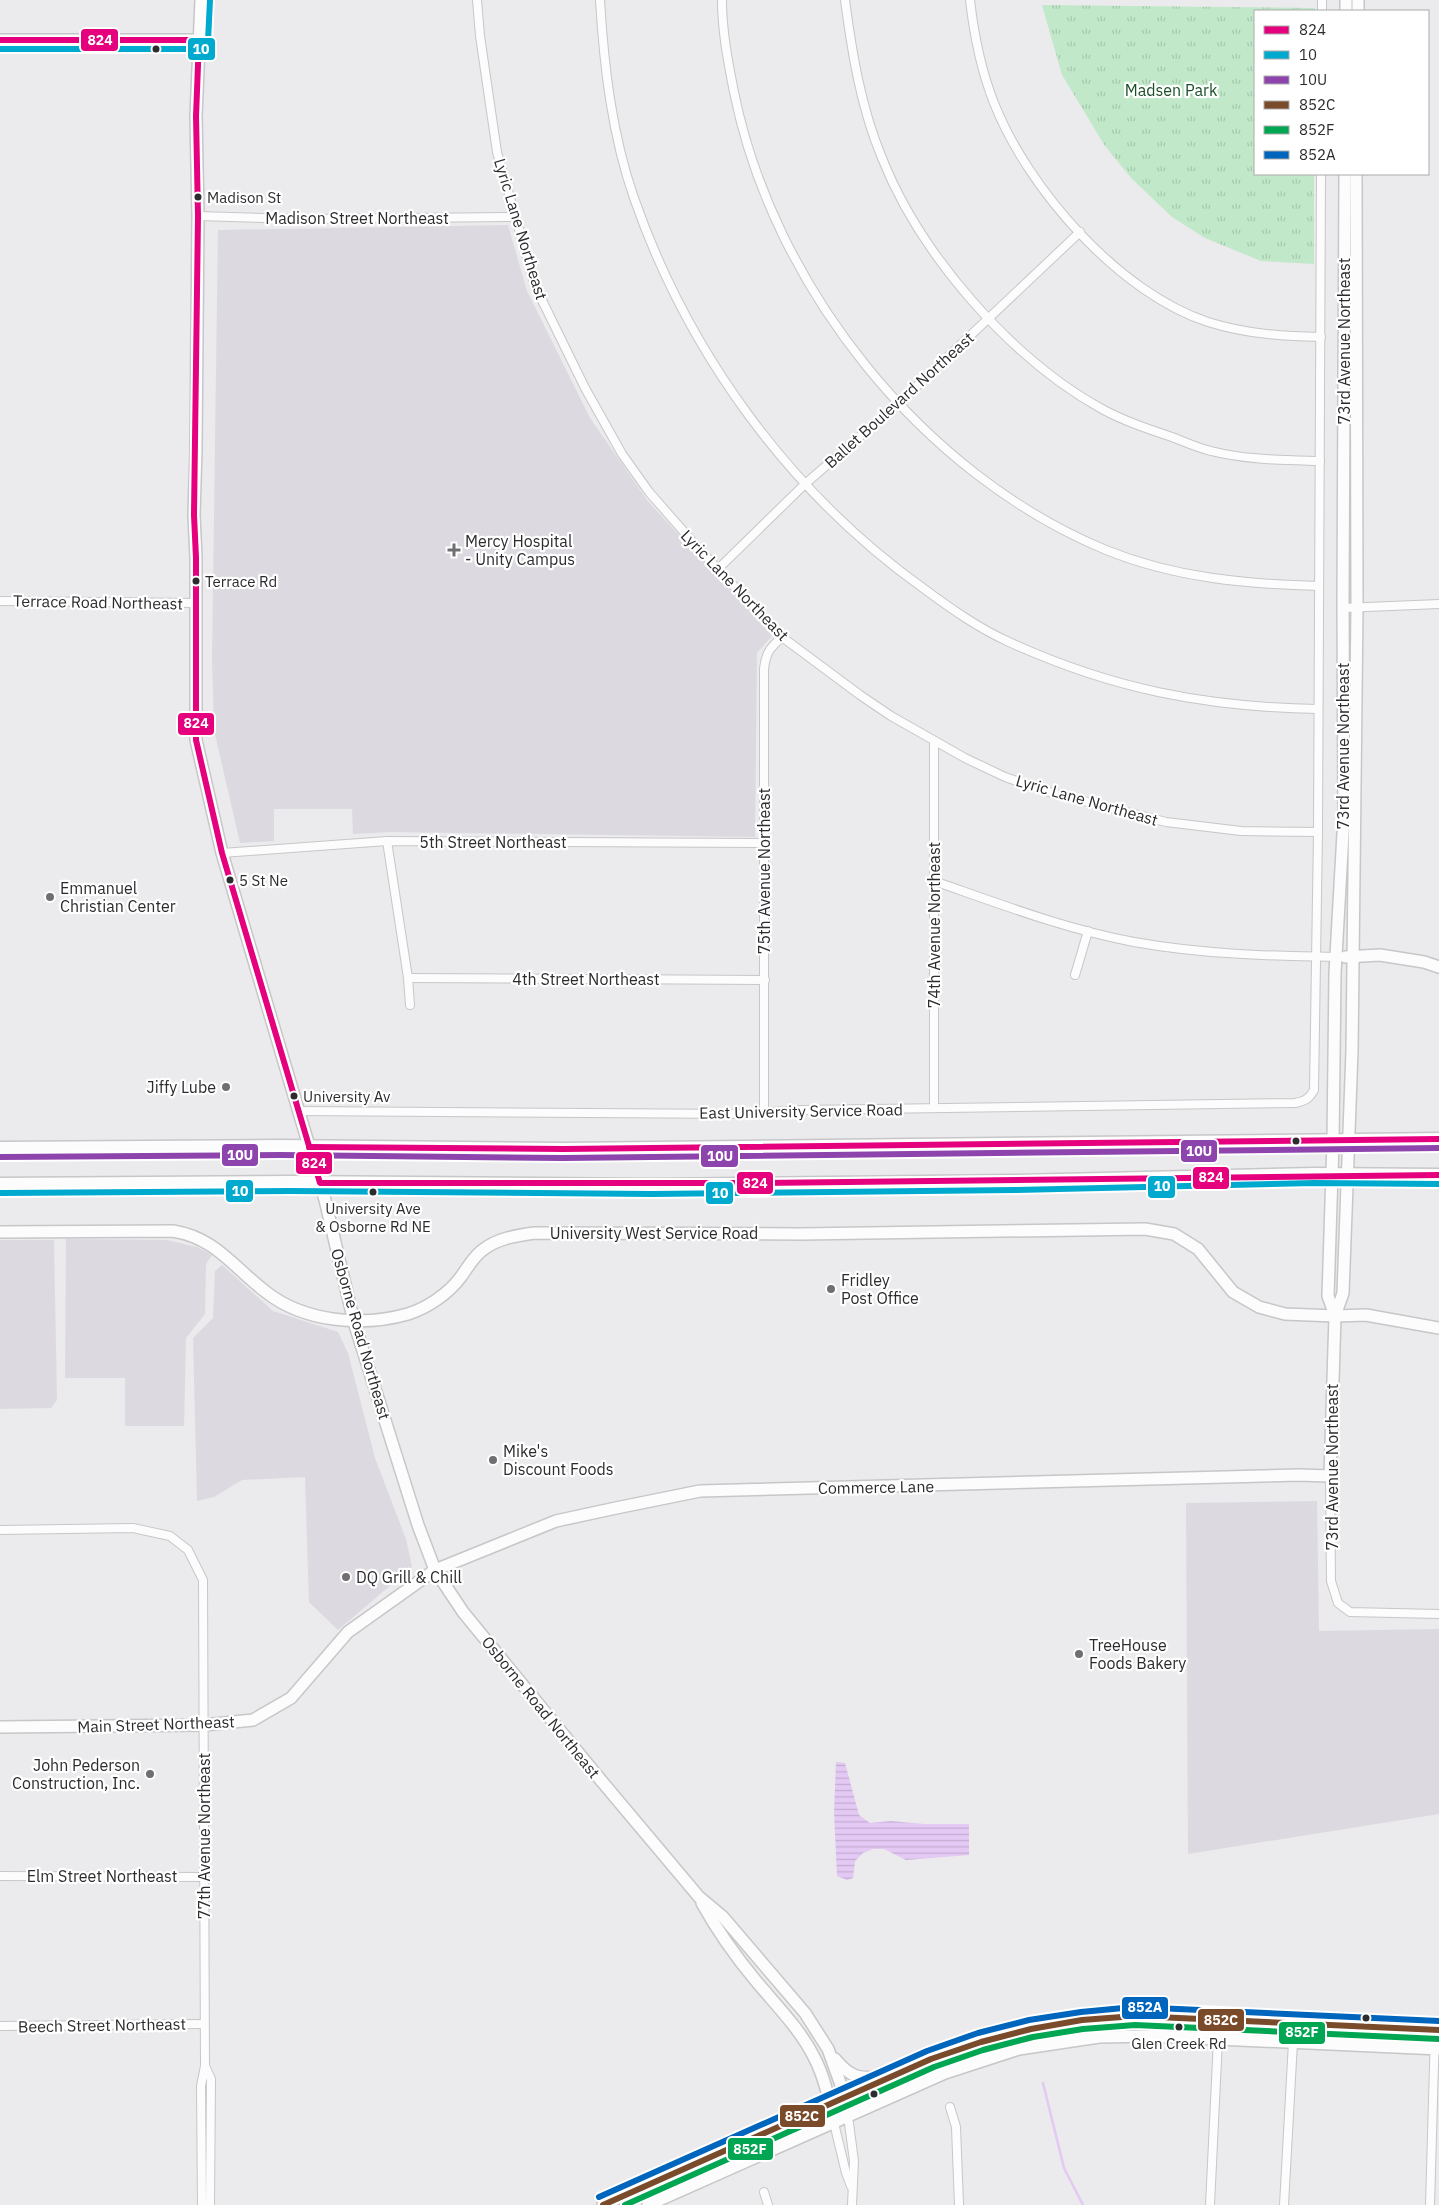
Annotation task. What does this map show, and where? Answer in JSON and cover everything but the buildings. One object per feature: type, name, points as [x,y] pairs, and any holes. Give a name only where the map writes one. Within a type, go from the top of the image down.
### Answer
[{"type":"main road","points":[[0,1148],[309,1147],[564,1149],[1333,1142],[1439,1139]]},
{"type":"main road","points":[[0,1184],[652,1184],[1015,1181],[1332,1174],[1439,1175]]},
{"type":"street","name":"Osborne Road Northeast","points":[[201,0],[196,116],[198,216],[194,515],[196,740],[222,853],[320,1183],[354,1322],[418,1525],[436,1570],[468,1619],[698,1897],[714,1926],[804,2039],[821,2074],[834,2123]]},
{"type":"street","name":"Lyric Lane Northeast","points":[[477,0],[480,36],[497,152],[535,286],[585,388],[622,454],[649,492],[782,637],[860,695],[934,741],[1005,777],[1052,793],[1166,822],[1241,831],[1318,832]]},
{"type":"street","points":[[600,0],[604,62],[616,131],[633,196],[653,247],[678,302],[735,396],[766,438],[839,520],[873,551],[966,618],[1006,641],[1103,678],[1152,692],[1247,706],[1318,709]]},
{"type":"street","points":[[722,0],[728,62],[739,117],[757,175],[782,235],[810,285],[838,328],[869,368],[932,438],[976,475],[1067,531],[1105,550],[1176,573],[1248,584],[1319,586]]},
{"type":"street","points":[[845,0],[849,33],[864,106],[882,158],[900,198],[957,282],[1016,346],[1047,373],[1096,406],[1131,423],[1211,451],[1256,458],[1320,462]]},
{"type":"street","points":[[970,0],[981,65],[994,104],[1012,143],[1049,197],[1112,266],[1141,288],[1171,306],[1198,318],[1245,332],[1273,336],[1321,337]]},
{"type":"street","points":[[0,40],[199,40]]},
{"type":"street","name":"73rd Avenue Northeast","points":[[1304,1102],[1314,1090],[1318,832],[1321,175]]},
{"type":"street","name":"73rd Avenue Northeast","points":[[1335,1316],[1328,1296],[1336,957],[1344,816],[1345,175]]},
{"type":"street","name":"73rd Avenue Northeast","points":[[1356,175],[1357,607],[1352,957],[1343,1293],[1335,1316],[1330,1476],[1332,1581],[1338,1603],[1350,1612],[1439,1614]]},
{"type":"street","name":"Madison Street Northeast","points":[[198,216],[300,220],[516,217]]},
{"type":"street","name":"Ballet Boulevard Northeast","points":[[718,569],[805,484],[900,402],[1080,232]]},
{"type":"street","name":"Terrace Road Northeast","points":[[0,601],[196,603]]},
{"type":"street","points":[[1343,608],[1439,604]]},
{"type":"street","name":"75th Avenue Northeast","points":[[764,1112],[764,669],[765,656],[782,637]]},
{"type":"street","name":"74th Avenue Northeast","points":[[934,741],[934,1108]]},
{"type":"street","points":[[387,841],[408,978],[410,1005]]},
{"type":"street","name":"5th Street Northeast","points":[[222,853],[387,841],[764,843]]},
{"type":"street","points":[[934,881],[1032,915],[1134,942],[1238,955],[1352,957],[1380,955],[1424,962],[1439,967]]},
{"type":"street","points":[[1075,975],[1088,931]]},
{"type":"street","name":"4th Street Northeast","points":[[408,978],[764,980]]},
{"type":"street","name":"East University Service Road","points":[[299,1111],[745,1114],[934,1108],[1295,1104],[1304,1102]]},
{"type":"street","name":"University West Service Road","points":[[0,1232],[173,1231],[190,1234],[207,1241],[267,1293],[290,1307],[312,1314],[354,1322],[406,1314],[426,1308],[458,1281],[482,1250],[504,1237],[534,1233],[800,1234],[1145,1229],[1174,1234],[1198,1249],[1233,1292],[1259,1307],[1285,1314],[1366,1315],[1439,1328]]},
{"type":"street","name":"Commerce Lane","points":[[436,1570],[556,1521],[700,1491],[1299,1475],[1330,1476]]},
{"type":"street","name":"77th Avenue Northeast","points":[[0,1530],[133,1528],[170,1536],[188,1550],[203,1580],[205,2066],[201,2086],[202,2205]]},
{"type":"street","name":"Main Street Northeast","points":[[0,1727],[204,1725],[253,1720],[291,1698],[348,1632],[436,1570]]},
{"type":"street","name":"Elm Street Northeast","points":[[0,1876],[204,1877]]},
{"type":"street","name":"Osborne Road Northeast","points":[[698,1897],[723,1917],[805,2013],[828,2049],[848,2116]]},
{"type":"street","points":[[603,2205],[890,2076],[981,2040],[1027,2028],[1086,2019],[1135,2016],[1437,2030],[1430,2205]]},
{"type":"street","name":"Beech Street Northeast","points":[[0,2026],[204,2024]]},
{"type":"street","points":[[648,2205],[944,2073],[1019,2049],[1071,2041],[1127,2036],[1217,2044],[1292,2042],[1436,2049]]},
{"type":"street","points":[[1284,2205],[1292,2042]]},
{"type":"street","points":[[1210,2205],[1217,2044]]},
{"type":"street","points":[[828,2049],[842,2067],[852,2075],[869,2078],[890,2076]]},
{"type":"street","name":"77th Avenue Northeast","points":[[205,2066],[211,2078],[210,2205]]},
{"type":"street","points":[[950,2107],[956,2127],[959,2205]]},
{"type":"street","points":[[848,2116],[854,2161],[852,2205]]},
{"type":"street","points":[[834,2123],[846,2173],[853,2189]]},
{"type":"street","points":[[764,2192],[768,2205]]},
{"type":"shaded area","name":"Mercy Hospital - Unity Campus","points":[[508,225],[527,291],[590,418],[647,500],[772,636],[757,653],[755,837],[391,832],[353,834],[352,809],[274,809],[274,841],[240,843],[214,730],[212,659],[218,230]]},
{"type":"shaded area","points":[[66,1239],[167,1240],[197,1247],[212,1255],[206,1264],[205,1314],[186,1338],[184,1426],[125,1426],[125,1378],[65,1378]]},
{"type":"shaded area","points":[[0,1240],[54,1240],[57,1400],[51,1408],[0,1409]]},
{"type":"shaded area","points":[[222,1265],[273,1311],[338,1332],[348,1353],[375,1458],[406,1539],[412,1567],[338,1630],[309,1602],[305,1477],[242,1480],[214,1497],[197,1501],[193,1338],[213,1318],[215,1271]]},
{"type":"shaded area","points":[[1317,1501],[1319,1631],[1439,1629],[1439,1814],[1188,1854],[1186,1503]]},
{"type":"shaded area","points":[[836,1762],[845,1763],[859,1815],[870,1823],[891,1821],[924,1824],[969,1824],[969,1855],[906,1860],[884,1849],[873,1849],[863,1853],[855,1861],[853,1878],[847,1880],[837,1876],[834,1812]]},
{"type":"green space","name":"Madsen Park","points":[[1042,5],[1315,8],[1315,10],[1254,10],[1254,175],[1314,175],[1314,264],[1261,261],[1205,238],[1172,217],[1132,179],[1105,146],[1062,75]]},
{"type":"waterway","points":[[1043,2083],[1064,2168],[1083,2205]]},
{"type":"transit line","name":"10","points":[[0,49],[201,49],[208,41],[210,0]]},
{"type":"transit line","name":"824","points":[[0,40],[199,40]]},
{"type":"transit line","name":"824","points":[[199,40],[196,116],[198,216],[194,515],[196,558],[196,740],[222,853],[320,1183],[752,1183],[1439,1175]]},
{"type":"transit line","name":"824","points":[[309,1147],[563,1149],[1439,1139]]},
{"type":"transit line","name":"10U","points":[[0,1157],[280,1155],[563,1158],[1439,1148]]},
{"type":"transit line","name":"10","points":[[0,1193],[290,1191],[652,1194],[1015,1190],[1314,1183],[1439,1184]]},
{"type":"transit line","name":"852A","points":[[599,2197],[927,2051],[978,2033],[1029,2020],[1081,2012],[1134,2007],[1439,2021]]},
{"type":"transit line","name":"852C","points":[[603,2205],[931,2059],[981,2042],[1031,2029],[1082,2020],[1135,2016],[1439,2030]]},
{"type":"transit line","name":"852F","points":[[625,2205],[934,2067],[983,2050],[1033,2037],[1083,2029],[1135,2025],[1439,2039]]},
{"type":"place","name":"Madison St","points":[[198,197]]},
{"type":"place","name":"Mercy Hospital - Unity Campus","points":[[454,550]]},
{"type":"place","name":"Terrace Rd","points":[[196,581]]},
{"type":"place","name":"5 St Ne","points":[[230,880]]},
{"type":"place","name":"Emmanuel Christian Center","points":[[50,897]]},
{"type":"place","name":"Jiffy Lube","points":[[226,1087]]},
{"type":"place","name":"University Av","points":[[294,1096]]},
{"type":"place","name":"University Ave & Osborne Rd NE","points":[[373,1192]]},
{"type":"place","name":"Fridley Post Office","points":[[831,1289]]},
{"type":"place","name":"Mike's Discount Foods","points":[[493,1460]]},
{"type":"place","name":"DQ Grill & Chill","points":[[346,1577]]},
{"type":"place","name":"TreeHouse Foods Bakery","points":[[1079,1654]]},
{"type":"place","name":"John Pederson Construction, Inc.","points":[[150,1774]]},
{"type":"place","name":"Glen Creek Rd","points":[[1179,2027]]}]
